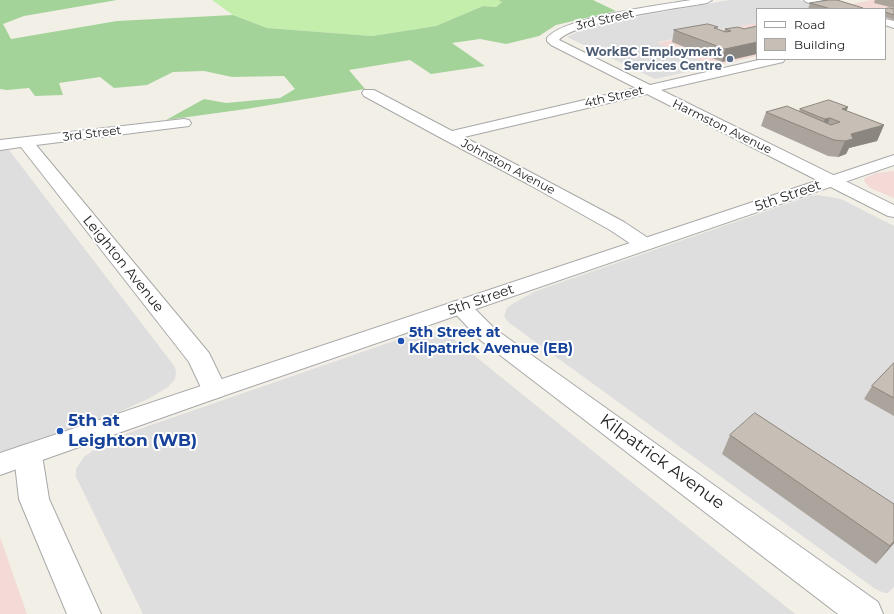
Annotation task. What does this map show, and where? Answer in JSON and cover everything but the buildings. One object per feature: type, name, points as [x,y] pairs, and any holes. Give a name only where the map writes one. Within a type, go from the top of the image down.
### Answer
[{"type":"street","name":"3rd Street","points":[[553,38],[566,29],[591,21],[707,0]]},
{"type":"street","points":[[809,0],[837,8]]},
{"type":"street","points":[[886,23],[893,31]]},
{"type":"street","name":"Harmston Avenue","points":[[553,38],[555,43],[894,212]]},
{"type":"street","name":"4th Street","points":[[448,136],[775,60]]},
{"type":"street","name":"Johnston Avenue","points":[[369,93],[448,136],[555,191],[617,226],[644,244]]},
{"type":"street","name":"3rd Street","points":[[0,145],[184,123]]},
{"type":"street","name":"Leighton Avenue","points":[[24,142],[200,359],[214,390]]},
{"type":"street","name":"5th Street","points":[[0,464],[894,160]]},
{"type":"street","name":"Kilpatrick Avenue","points":[[460,307],[487,334],[866,614]]},
{"type":"street","points":[[28,455],[34,499],[84,614]]},
{"type":"shaded area","points":[[729,0],[799,0],[826,8],[756,8],[756,23],[658,42],[714,66],[655,79],[567,37],[591,25]]},
{"type":"shaded area","points":[[871,0],[894,0],[894,21],[886,18],[886,8],[850,8],[843,6]]},
{"type":"shaded area","points":[[756,23],[756,56],[714,66],[657,43]]},
{"type":"shaded area","points":[[0,150],[9,150],[175,367],[176,373],[175,379],[168,387],[148,399],[112,415],[0,453]]},
{"type":"shaded area","points":[[894,171],[894,198],[870,188],[864,181],[865,178],[876,173]]},
{"type":"shaded area","points":[[818,195],[841,199],[894,226],[894,587],[888,593],[884,593],[874,588],[508,322],[504,316],[507,308],[512,304],[536,291],[810,196]]},
{"type":"shaded area","points":[[417,333],[442,333],[455,340],[795,614],[143,614],[76,477],[76,469],[84,457],[108,441],[128,433]]},
{"type":"shaded area","points":[[0,537],[27,614],[0,614]]},
{"type":"green space","points":[[0,0],[117,0],[24,16],[3,24],[11,39],[117,21],[233,15],[267,28],[372,36],[436,26],[483,6],[496,7],[502,2],[498,0],[593,0],[616,11],[556,25],[539,36],[506,44],[480,39],[452,43],[485,66],[431,74],[410,60],[349,70],[365,89],[246,109],[166,120],[204,99],[226,103],[280,98],[295,89],[284,76],[232,77],[204,71],[173,72],[147,85],[114,88],[100,77],[59,83],[63,95],[35,96],[29,88],[7,90],[0,89]]},
{"type":"green space","points":[[212,0],[498,0],[502,2],[496,7],[483,6],[436,26],[372,36],[267,28],[233,15]]},
{"type":"place","name":"WorkBC Employment Services Centre","points":[[730,59]]},
{"type":"place","name":"5th Street at Kilpatrick Avenue (EB)","points":[[401,341]]},
{"type":"place","name":"5th at Leighton (WB)","points":[[60,431]]}]
